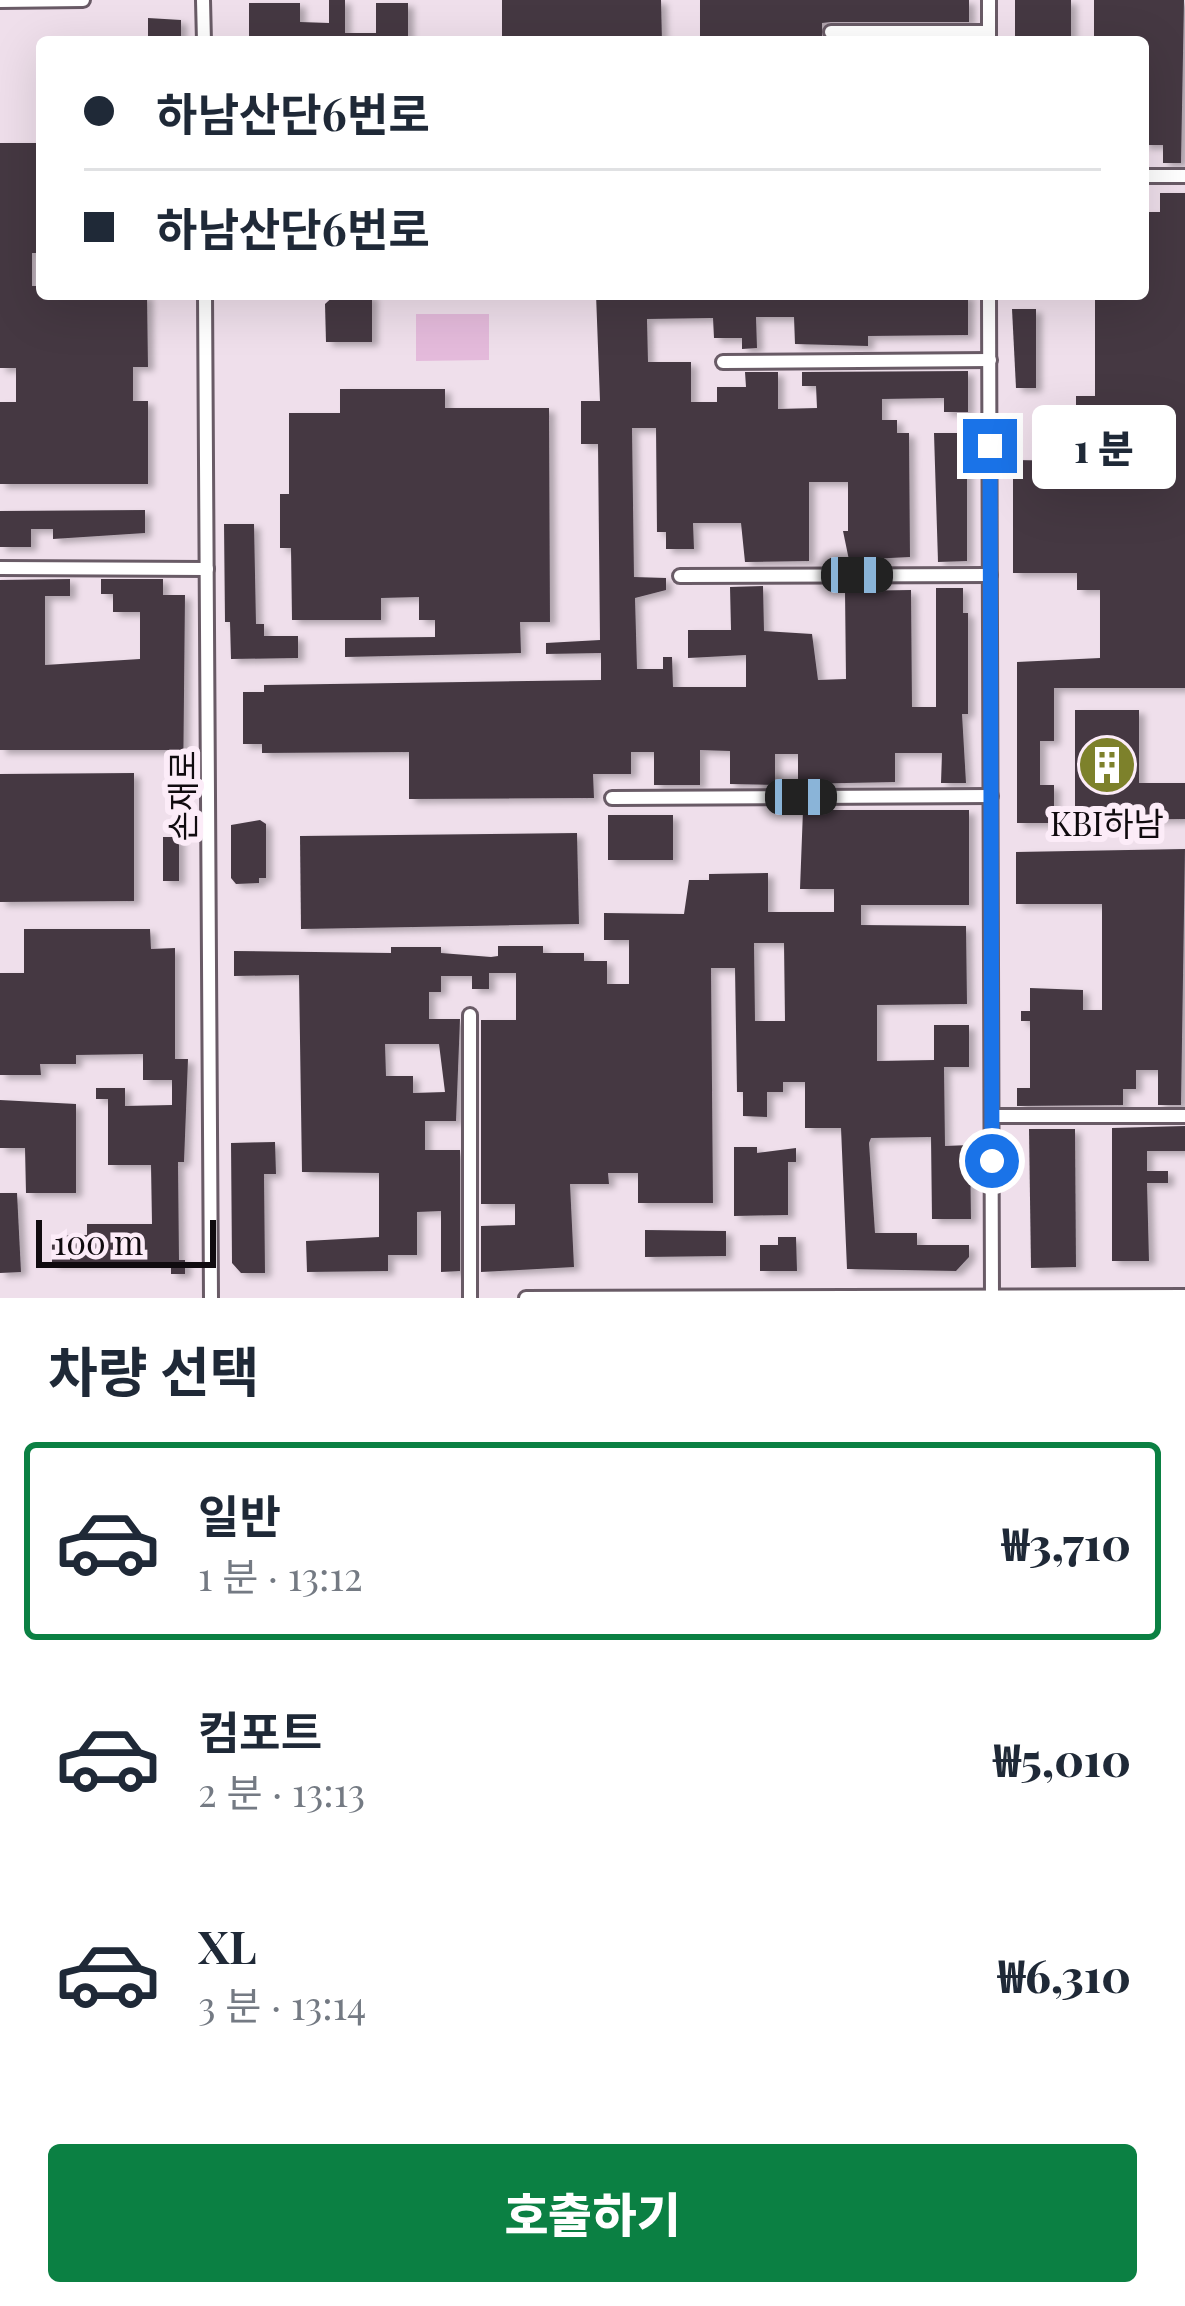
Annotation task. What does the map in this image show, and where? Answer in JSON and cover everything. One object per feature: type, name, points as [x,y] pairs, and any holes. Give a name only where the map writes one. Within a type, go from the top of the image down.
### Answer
[{"type":"street","points":[[0,1],[83,0]]},
{"type":"street","points":[[203,0],[204,36]]},
{"type":"street","points":[[989,0],[989,36]]},
{"type":"street","points":[[831,32],[957,36]]},
{"type":"street","points":[[1149,176],[1185,176]]},
{"type":"street","name":"손재로","points":[[205,300],[212,1298]]},
{"type":"street","points":[[989,300],[992,1297]]},
{"type":"street","points":[[723,362],[990,360]]},
{"type":"street","points":[[0,568],[207,569]]},
{"type":"street","points":[[680,576],[990,575]]},
{"type":"street","points":[[612,798],[991,796]]},
{"type":"street","points":[[470,1015],[470,1298]]},
{"type":"street","points":[[992,1116],[1185,1116]]},
{"type":"street","points":[[526,1298],[1185,1296]]},
{"type":"shaded area","points":[[416,314],[489,314],[489,360],[416,361]]},
{"type":"building","points":[[329,0],[345,0],[345,33],[376,33],[376,3],[408,3],[408,36],[249,36],[249,3],[300,3],[300,22],[329,23]]},
{"type":"building","points":[[502,0],[661,0],[662,36],[502,36]]},
{"type":"building","points":[[700,0],[969,0],[969,22],[831,22],[822,23],[822,36],[700,36]]},
{"type":"building","points":[[1015,0],[1071,0],[1071,36],[1015,36]]},
{"type":"building","points":[[1094,0],[1184,0],[1181,163],[1163,163],[1163,145],[1149,145],[1149,36],[1094,36]]},
{"type":"building","points":[[148,18],[181,20],[181,36],[148,36]]},
{"type":"building","points":[[0,143],[36,143],[32,286],[36,286],[36,300],[147,300],[148,367],[133,367],[133,401],[148,401],[148,484],[0,484],[0,402],[16,402],[16,368],[0,368]]},
{"type":"building","points":[[1160,193],[1185,193],[1185,688],[1054,688],[1054,741],[1040,741],[1040,785],[1054,785],[1054,823],[1017,823],[1017,662],[1100,658],[1100,590],[1077,590],[1077,573],[1013,573],[1013,460],[1076,461],[1076,396],[1095,396],[1095,300],[1149,300],[1149,212],[1160,212]]},
{"type":"building","points":[[329,300],[372,300],[372,342],[326,342],[325,304]]},
{"type":"building","points":[[596,300],[968,300],[968,335],[868,336],[868,346],[795,344],[794,317],[756,317],[757,348],[742,349],[742,338],[714,338],[713,318],[647,319],[648,362],[691,362],[691,402],[717,402],[717,387],[746,387],[745,372],[778,372],[778,409],[817,408],[816,386],[802,386],[802,372],[968,371],[968,412],[944,412],[944,398],[882,399],[882,420],[897,420],[897,433],[909,433],[910,557],[849,560],[843,531],[848,531],[848,482],[809,482],[809,561],[745,562],[741,523],[693,523],[694,549],[666,549],[666,532],[657,532],[656,428],[632,428],[634,577],[666,578],[666,590],[635,598],[637,669],[663,669],[663,657],[672,657],[673,687],[746,687],[746,655],[688,658],[688,630],[731,630],[730,587],[763,586],[764,631],[812,634],[818,680],[846,679],[845,591],[911,590],[912,707],[936,707],[936,588],[963,588],[963,613],[968,613],[968,714],[962,714],[966,783],[941,783],[942,753],[895,753],[895,782],[798,784],[798,754],[775,754],[775,785],[730,784],[730,751],[700,750],[700,785],[654,785],[654,752],[631,752],[631,774],[593,774],[594,798],[409,799],[409,752],[262,753],[262,744],[243,744],[243,692],[264,692],[264,685],[601,680],[601,653],[546,654],[546,643],[600,640],[598,444],[581,444],[581,401],[600,401]]},
{"type":"building","points":[[1012,309],[1036,309],[1036,388],[1016,388]]},
{"type":"building","points":[[340,389],[445,389],[445,408],[549,408],[550,622],[520,622],[521,653],[345,657],[345,638],[435,637],[435,620],[419,620],[419,597],[381,598],[381,620],[292,620],[291,548],[280,548],[280,494],[289,494],[289,413],[340,413]]},
{"type":"building","points":[[934,433],[967,433],[967,561],[938,562]]},
{"type":"building","points":[[145,510],[145,533],[53,539],[53,529],[31,529],[31,547],[0,547],[0,511]]},
{"type":"building","points":[[224,524],[254,524],[256,624],[264,624],[264,636],[298,636],[298,658],[231,659],[230,622],[225,622]]},
{"type":"building","points":[[70,579],[70,596],[45,596],[45,665],[140,659],[140,612],[113,612],[113,594],[101,594],[101,579],[163,579],[163,595],[185,595],[183,794],[172,794],[171,750],[0,750],[0,580]]},
{"type":"building","name":"KBI하남","points":[[1075,710],[1139,710],[1139,783],[1185,783],[1185,819],[1075,820]]},
{"type":"building","points":[[134,773],[134,901],[0,902],[0,774]]},
{"type":"building","points":[[803,810],[969,810],[969,905],[861,905],[861,925],[966,926],[967,1004],[877,1005],[877,1061],[934,1060],[934,1025],[969,1025],[969,1067],[944,1067],[945,1146],[970,1145],[971,1219],[932,1219],[931,1137],[871,1138],[869,1143],[875,1233],[917,1233],[917,1245],[969,1245],[969,1257],[956,1271],[847,1269],[841,1128],[805,1128],[805,1082],[783,1082],[783,1092],[767,1092],[767,1117],[743,1116],[743,1092],[737,1092],[735,968],[711,968],[713,1203],[638,1203],[638,1173],[608,1173],[609,1184],[570,1184],[574,1267],[481,1272],[481,1226],[515,1225],[515,1204],[481,1204],[481,1020],[516,1020],[516,973],[489,973],[489,989],[472,989],[472,976],[441,976],[441,992],[429,992],[429,1019],[460,1019],[456,1121],[425,1121],[425,1150],[460,1150],[460,1271],[441,1272],[441,1211],[417,1212],[417,1255],[388,1255],[388,1271],[307,1272],[306,1241],[379,1237],[379,1173],[302,1172],[299,975],[234,976],[234,951],[391,953],[391,947],[441,947],[441,953],[491,957],[498,956],[498,946],[543,946],[543,953],[584,953],[584,961],[607,961],[607,984],[629,984],[629,940],[604,940],[604,913],[684,914],[689,880],[709,880],[709,874],[768,873],[768,912],[834,912],[834,889],[800,889]],"holes":[[[754,943],[784,943],[785,1021],[755,1021]],[[385,1044],[439,1044],[445,1092],[413,1093],[413,1076],[386,1076]]]},
{"type":"building","points":[[608,815],[673,815],[673,860],[608,860]]},
{"type":"building","points":[[260,820],[266,824],[266,878],[236,884],[231,878],[231,825]]},
{"type":"building","points":[[577,833],[579,924],[301,929],[300,836]]},
{"type":"building","points":[[163,837],[179,837],[179,881],[163,881]]},
{"type":"building","points":[[1185,849],[1181,1105],[1158,1105],[1158,1070],[1136,1070],[1136,1089],[1123,1089],[1123,1105],[1017,1106],[1017,1088],[1030,1088],[1030,1021],[1021,1021],[1021,1011],[1030,1011],[1030,988],[1083,990],[1083,1010],[1102,1010],[1102,904],[1016,904],[1016,852]]},
{"type":"building","points":[[24,929],[150,929],[151,949],[175,948],[175,1059],[188,1059],[184,1162],[178,1162],[179,1260],[185,1260],[185,1274],[171,1274],[171,1263],[52,1264],[52,1236],[87,1235],[87,1224],[152,1224],[151,1165],[108,1165],[108,1099],[96,1099],[96,1088],[125,1088],[125,1106],[172,1105],[172,1080],[143,1080],[143,1054],[76,1055],[76,1064],[40,1064],[41,1075],[0,1075],[0,973],[24,973]]},
{"type":"building","points":[[0,1100],[76,1104],[76,1193],[26,1193],[25,1148],[0,1148]]},
{"type":"building","points":[[1185,1126],[1185,1151],[1147,1151],[1147,1171],[1168,1171],[1168,1183],[1147,1183],[1149,1261],[1112,1261],[1112,1128]]},
{"type":"building","points":[[1029,1129],[1075,1129],[1076,1267],[1031,1268]]},
{"type":"building","points":[[275,1142],[276,1174],[264,1174],[265,1273],[241,1273],[232,1263],[231,1143]]},
{"type":"building","points":[[734,1147],[757,1147],[757,1153],[796,1148],[796,1162],[788,1162],[788,1215],[734,1216]]},
{"type":"building","points":[[0,1193],[17,1193],[21,1272],[0,1273]]},
{"type":"building","points":[[645,1230],[726,1231],[726,1256],[645,1257]]},
{"type":"building","points":[[778,1237],[796,1237],[797,1271],[760,1271],[760,1245],[778,1245]]},
{"type":"place","name":"KBI하남","points":[[1107,765]]},
{"type":"route","points":[[990,446],[992,1161]]}]
